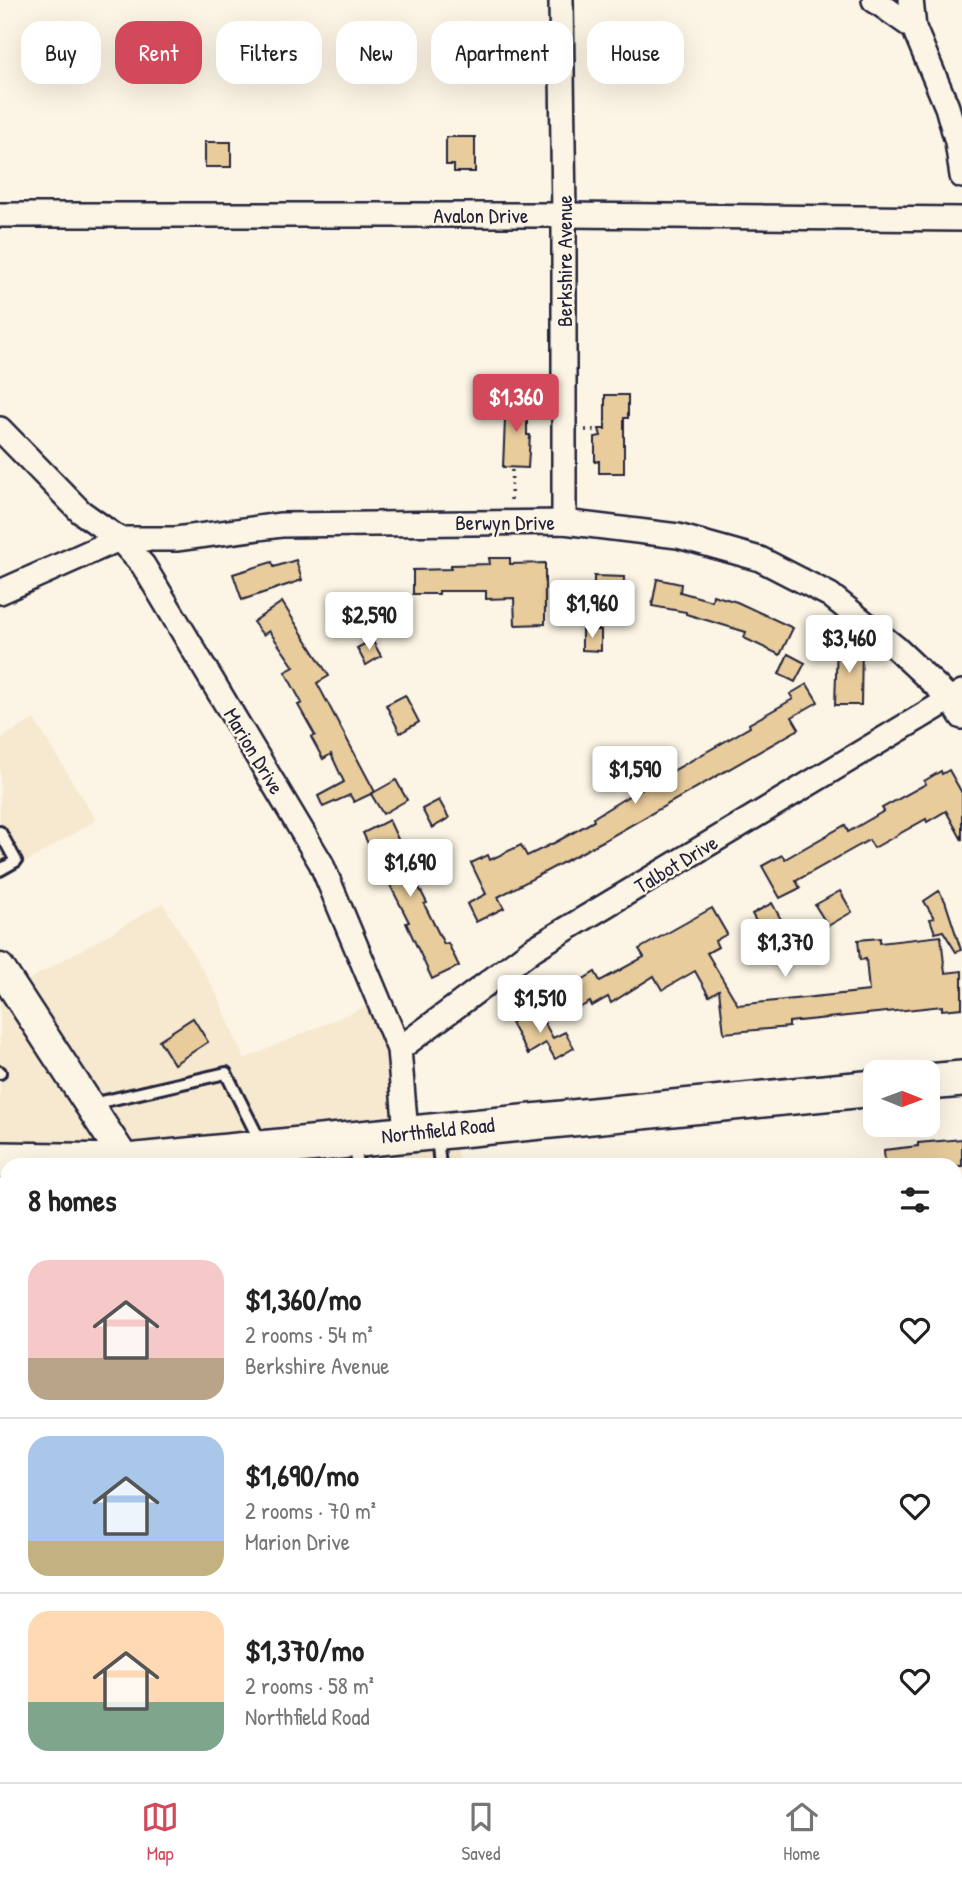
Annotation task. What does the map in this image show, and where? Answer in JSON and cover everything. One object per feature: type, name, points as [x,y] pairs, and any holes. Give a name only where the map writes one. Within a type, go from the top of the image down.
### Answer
[{"type":"main road","points":[[940,1082],[962,1079]]},
{"type":"main road","name":"Northfield Road","points":[[182,1158],[264,1149],[345,1150],[422,1131],[863,1089]]},
{"type":"street","name":"Berkshire Avenue","points":[[561,0],[564,522]]},
{"type":"street","points":[[874,0],[914,28]]},
{"type":"street","points":[[911,0],[914,28],[947,107],[957,142],[962,176]]},
{"type":"street","name":"Avalon Drive","points":[[0,215],[564,215],[962,219]]},
{"type":"street","name":"Marion Drive","points":[[0,429],[81,512],[119,539],[143,565],[321,863],[399,1049],[422,1131]]},
{"type":"street","name":"Berwyn Drive","points":[[0,592],[119,539],[176,539],[281,524],[564,522],[678,537],[760,559],[830,596],[896,648],[958,703]]},
{"type":"street","name":"Talbot Drive","points":[[399,1049],[533,949],[958,703]]},
{"type":"street","points":[[0,968],[124,1158]]},
{"type":"lane","points":[[0,832],[16,861],[0,870]]},
{"type":"lane","points":[[89,1105],[226,1073],[264,1149]]},
{"type":"lane","points":[[422,1131],[436,1158]]},
{"type":"path","points":[[579,430],[599,430]]},
{"type":"path","points":[[511,500],[512,467]]},
{"type":"shaded area","points":[[34,719],[96,820],[0,878],[0,739]]},
{"type":"shaded area","points":[[163,903],[218,996],[244,1059],[378,1001],[406,1132],[455,1128],[457,1158],[0,1158],[0,968],[14,988]]},
{"type":"building","points":[[446,137],[475,137],[475,172],[454,172],[454,165],[446,165]]},
{"type":"building","points":[[205,142],[231,142],[231,167],[205,167]]},
{"type":"building","points":[[605,395],[628,395],[628,418],[624,418],[624,473],[599,473],[599,461],[595,462],[595,437],[601,436],[599,429],[605,429]]},
{"type":"building","points":[[506,396],[525,396],[527,435],[530,435],[528,468],[503,467]]},
{"type":"building","points":[[489,558],[510,558],[510,564],[545,563],[545,624],[515,625],[514,598],[486,599],[486,591],[413,594],[413,570],[490,564]]},
{"type":"building","points":[[296,560],[302,580],[242,600],[233,574],[272,562],[274,567]]},
{"type":"building","points":[[594,576],[624,577],[623,609],[594,608]]},
{"type":"building","points":[[657,579],[681,584],[680,592],[712,601],[713,595],[737,602],[793,628],[780,655],[744,638],[746,632],[686,612],[652,606]]},
{"type":"building","points":[[282,602],[329,676],[317,683],[375,792],[354,802],[350,795],[323,807],[318,796],[344,782],[331,754],[323,759],[311,737],[315,735],[298,705],[302,703],[285,672],[294,667],[269,631],[263,635],[253,622]]},
{"type":"building","points":[[582,630],[601,630],[601,651],[582,650]]},
{"type":"building","points":[[372,640],[381,656],[366,665],[357,648]]},
{"type":"building","points":[[837,644],[862,645],[861,705],[835,705]]},
{"type":"building","points":[[788,654],[805,663],[795,682],[779,674]]},
{"type":"building","points":[[807,684],[818,702],[792,717],[799,729],[605,840],[498,897],[504,908],[476,922],[467,904],[486,894],[471,863],[488,855],[490,860],[521,845],[527,856],[556,842],[594,821],[593,818],[622,800],[750,727],[749,724],[793,699],[790,694]]},
{"type":"building","points":[[405,695],[419,722],[400,733],[386,705]]},
{"type":"building","points":[[949,770],[962,793],[962,840],[946,811],[874,848],[869,840],[796,881],[800,888],[780,898],[762,866],[782,855],[785,859],[845,825],[848,832],[884,811],[882,808],[926,784],[924,781],[941,771],[942,774]]},
{"type":"building","points":[[396,780],[407,800],[383,814],[371,794]]},
{"type":"building","points":[[439,800],[449,818],[432,828],[422,809]]},
{"type":"building","points":[[389,820],[427,903],[424,904],[444,944],[448,943],[459,966],[432,979],[406,923],[409,922],[363,833]]},
{"type":"building","points":[[840,891],[852,912],[828,926],[815,905]]},
{"type":"building","points":[[939,891],[945,901],[961,950],[956,952],[943,931],[935,933],[930,919],[934,918],[924,901]]},
{"type":"building","points":[[772,903],[783,923],[763,934],[752,914]]},
{"type":"building","points":[[712,908],[727,934],[715,941],[718,947],[707,953],[738,1005],[869,991],[866,959],[860,960],[858,940],[880,938],[880,943],[941,936],[945,973],[962,971],[962,1008],[942,1010],[942,1006],[789,1022],[789,1027],[724,1033],[719,990],[709,996],[695,971],[662,990],[654,976],[611,1003],[608,997],[592,1006],[590,1002],[574,1011],[562,992],[595,972],[600,981],[644,957],[639,949]]},
{"type":"building","points":[[536,1008],[553,1038],[565,1032],[574,1048],[555,1059],[546,1043],[528,1054],[511,1023]]},
{"type":"building","points":[[193,1018],[208,1042],[174,1064],[159,1040]]},
{"type":"building","points":[[962,1139],[962,1158],[884,1158],[884,1150],[918,1146],[918,1143]]}]
